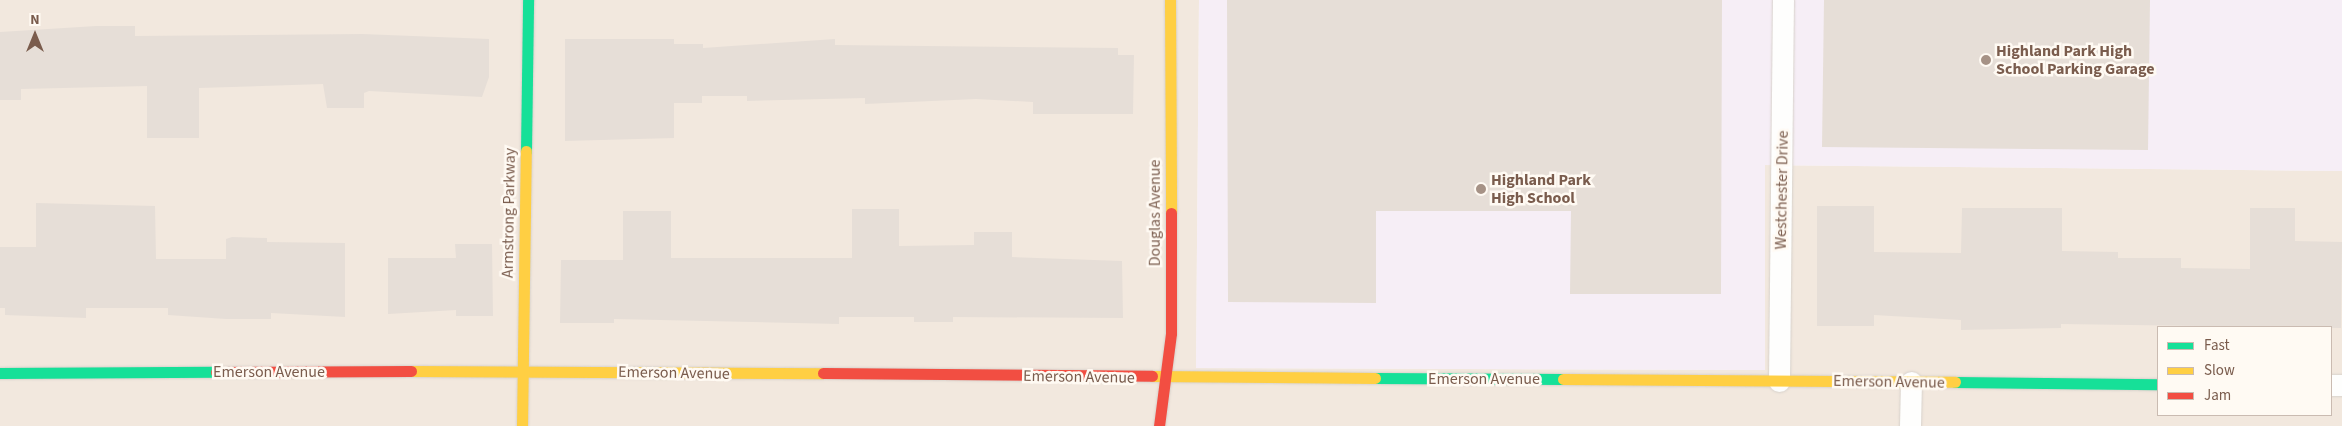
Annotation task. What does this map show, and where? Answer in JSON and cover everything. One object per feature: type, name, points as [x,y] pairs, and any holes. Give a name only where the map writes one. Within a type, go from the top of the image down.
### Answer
[{"type":"street","name":"Armstrong Parkway","points":[[522,426],[528,0]]},
{"type":"street","name":"Douglas Avenue","points":[[1159,426],[1171,333],[1170,0]]},
{"type":"street","name":"Westchester Drive","points":[[1779,381],[1783,0]]},
{"type":"street","name":"Emerson Avenue","points":[[0,373],[523,371],[1165,378],[2157,384]]},
{"type":"street","points":[[1910,426],[1911,382]]},
{"type":"shaded area","points":[[0,0],[1199,0],[1196,368],[1765,370],[1764,165],[2342,171],[2342,426],[0,426]]},
{"type":"shaded area","name":"Highland Park High School","points":[[1199,0],[2342,0],[2342,171],[1765,165],[1765,370],[1196,368]]},
{"type":"building","name":"Highland Park High School","points":[[1227,0],[1722,0],[1721,294],[1570,294],[1571,211],[1376,211],[1376,303],[1228,302]]},
{"type":"building","name":"Highland Park High School Parking Garage","points":[[1824,0],[2150,0],[2148,150],[1822,147]]},
{"type":"building","points":[[96,26],[135,26],[135,36],[362,34],[489,39],[489,77],[482,97],[369,91],[364,93],[364,108],[327,108],[323,84],[199,88],[199,138],[147,138],[147,86],[21,89],[21,100],[0,100],[0,32]]},
{"type":"building","points":[[565,39],[674,39],[674,44],[703,44],[703,48],[835,39],[835,45],[1118,48],[1118,55],[1134,55],[1133,114],[1033,114],[1033,102],[976,99],[865,104],[865,98],[747,101],[747,96],[702,96],[702,103],[674,103],[674,138],[565,141]]},
{"type":"building","points":[[36,203],[155,206],[156,259],[226,259],[226,239],[232,237],[267,238],[267,242],[345,243],[345,317],[271,313],[271,319],[226,319],[168,315],[168,308],[86,308],[86,318],[5,315],[5,308],[0,308],[0,247],[36,247]]},
{"type":"building","points":[[1817,206],[1874,206],[1874,252],[1961,253],[1962,208],[2062,208],[2062,251],[2118,252],[2118,258],[2181,258],[2181,268],[2250,269],[2250,208],[2295,208],[2295,241],[2342,242],[2341,328],[2332,328],[2332,326],[2061,324],[2061,328],[1961,330],[1961,320],[1874,315],[1874,326],[1817,326]]},
{"type":"building","points":[[852,209],[899,209],[899,246],[974,245],[974,232],[1012,232],[1012,257],[1122,261],[1123,318],[953,317],[953,322],[914,322],[914,317],[839,317],[839,324],[614,319],[614,323],[560,323],[561,260],[623,260],[623,211],[671,211],[671,258],[852,258]]},
{"type":"building","points":[[455,244],[492,244],[493,316],[456,316],[456,310],[388,314],[388,258],[456,258]]},
{"type":"traffic: fast","points":[[526,151],[528,0]]},
{"type":"traffic: fast","points":[[0,373],[216,372]]},
{"type":"traffic: fast","points":[[1375,378],[1563,379]]},
{"type":"traffic: fast","points":[[1955,382],[2157,384]]},
{"type":"traffic: slow","points":[[1170,0],[1171,213]]},
{"type":"traffic: slow","points":[[522,426],[526,151]]},
{"type":"traffic: slow","points":[[411,371],[823,373]]},
{"type":"traffic: slow","points":[[1152,376],[1375,378]]},
{"type":"traffic: slow","points":[[1563,379],[1955,382]]},
{"type":"traffic: jam","points":[[1159,426],[1171,333],[1171,213]]},
{"type":"traffic: jam","points":[[216,372],[411,371]]},
{"type":"traffic: jam","points":[[823,373],[1152,376]]},
{"type":"place","name":"Highland Park High School Parking Garage","points":[[1986,60]]},
{"type":"place","name":"Highland Park High School","points":[[1481,189]]}]
